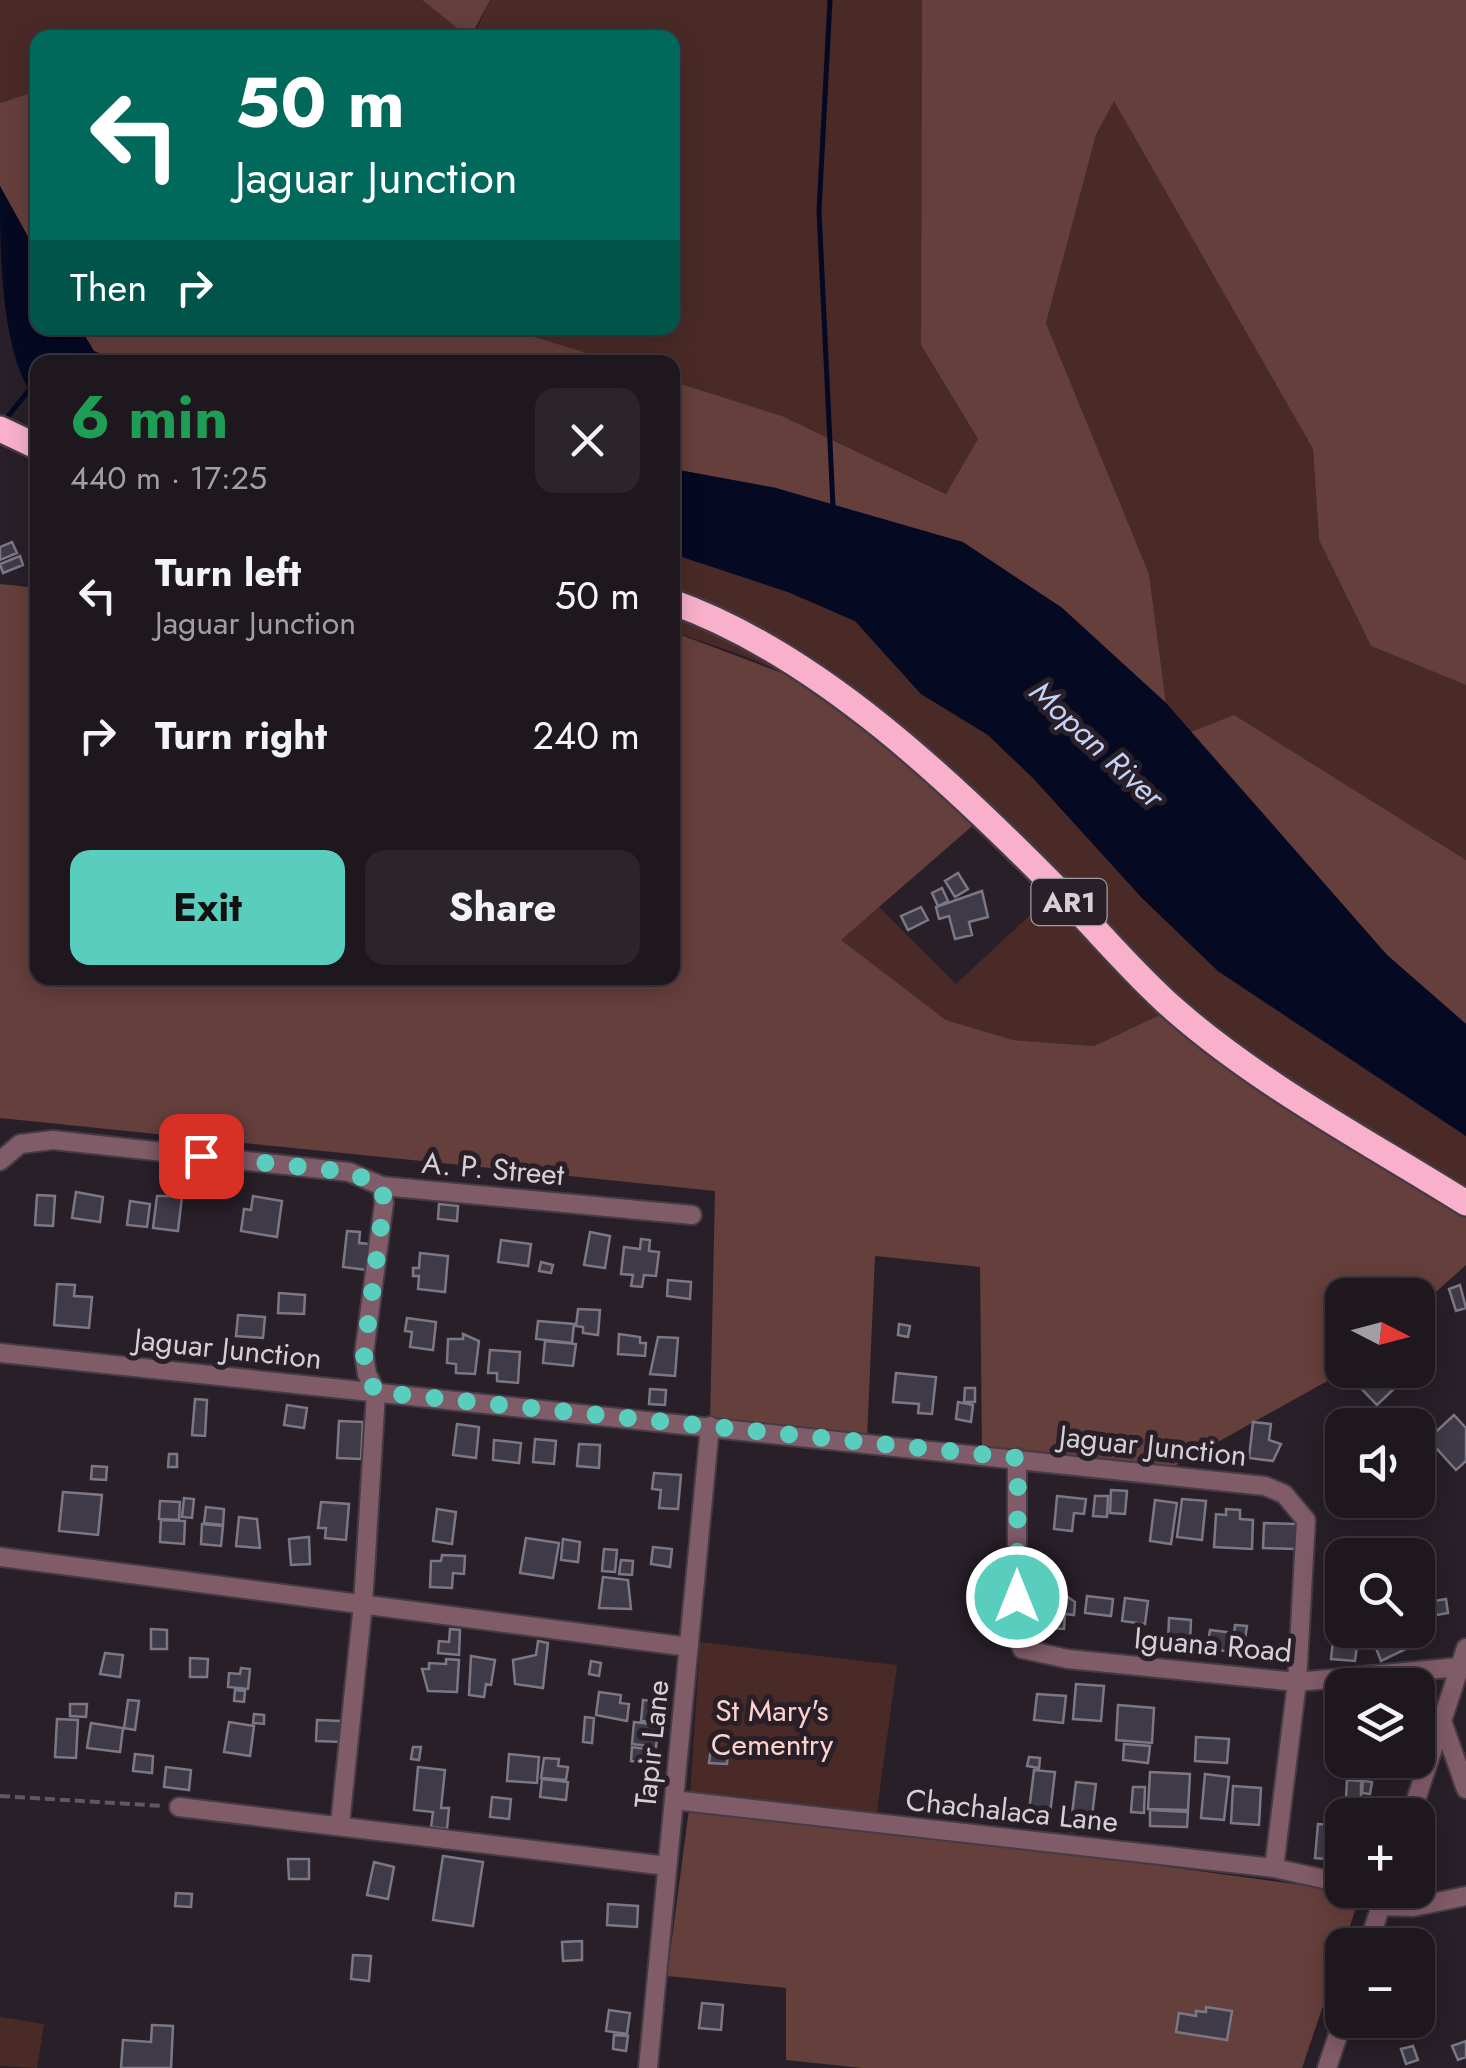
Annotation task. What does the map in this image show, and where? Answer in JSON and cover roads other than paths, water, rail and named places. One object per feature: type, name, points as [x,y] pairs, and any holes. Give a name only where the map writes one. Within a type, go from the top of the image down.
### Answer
[{"type":"highway","points":[[3,431],[30,443]]},
{"type":"highway","name":"AR1","points":[[680,606],[769,650],[864,714],[977,807],[1179,1014],[1228,1052],[1466,1203]]},
{"type":"street","name":"A. P. Street","points":[[0,1161],[20,1144],[53,1140],[349,1172],[382,1186],[692,1215]]},
{"type":"street","points":[[340,1824],[363,1604],[376,1392],[366,1374],[364,1354],[384,1203],[382,1186]]},
{"type":"street","name":"Jaguar Junction","points":[[0,1353],[1244,1482],[1284,1494],[1306,1520],[1297,1682]]},
{"type":"street","name":"Tapir Lane","points":[[648,2068],[710,1426]]},
{"type":"street","name":"Iguana Road","points":[[1018,1458],[1017,1632],[1022,1649],[1068,1658],[1297,1682],[1459,1667]]},
{"type":"street","points":[[0,1557],[689,1646]]},
{"type":"street","points":[[1417,1798],[1466,1648]]},
{"type":"street","points":[[1274,1868],[1297,1682]]},
{"type":"street","points":[[1442,1721],[1466,1789]]},
{"type":"street","name":"Chachalaca Lane","points":[[674,1800],[1274,1868],[1325,1879]]},
{"type":"street","points":[[179,1807],[668,1866]]},
{"type":"street","points":[[1435,1903],[1466,1896]]},
{"type":"street","points":[[1327,2068],[1337,2038]]},
{"type":"water","points":[[0,186],[30,240],[30,335],[84,335],[94,351],[103,355],[30,355],[30,390],[9,331],[2,271]]},
{"type":"water","name":"Mopan River","points":[[680,470],[776,488],[963,542],[1061,607],[1166,703],[1387,955],[1466,1024],[1466,1136],[1218,971],[1142,898],[1033,778],[988,735],[921,694],[855,621],[788,592],[680,556]]},
{"type":"waterway","points":[[830,0],[819,211],[833,506]]},
{"type":"waterway","points":[[5,420],[30,389]]},
{"type":"park label","name":"St Mary's Cementry","points":[[772,1728]]}]
